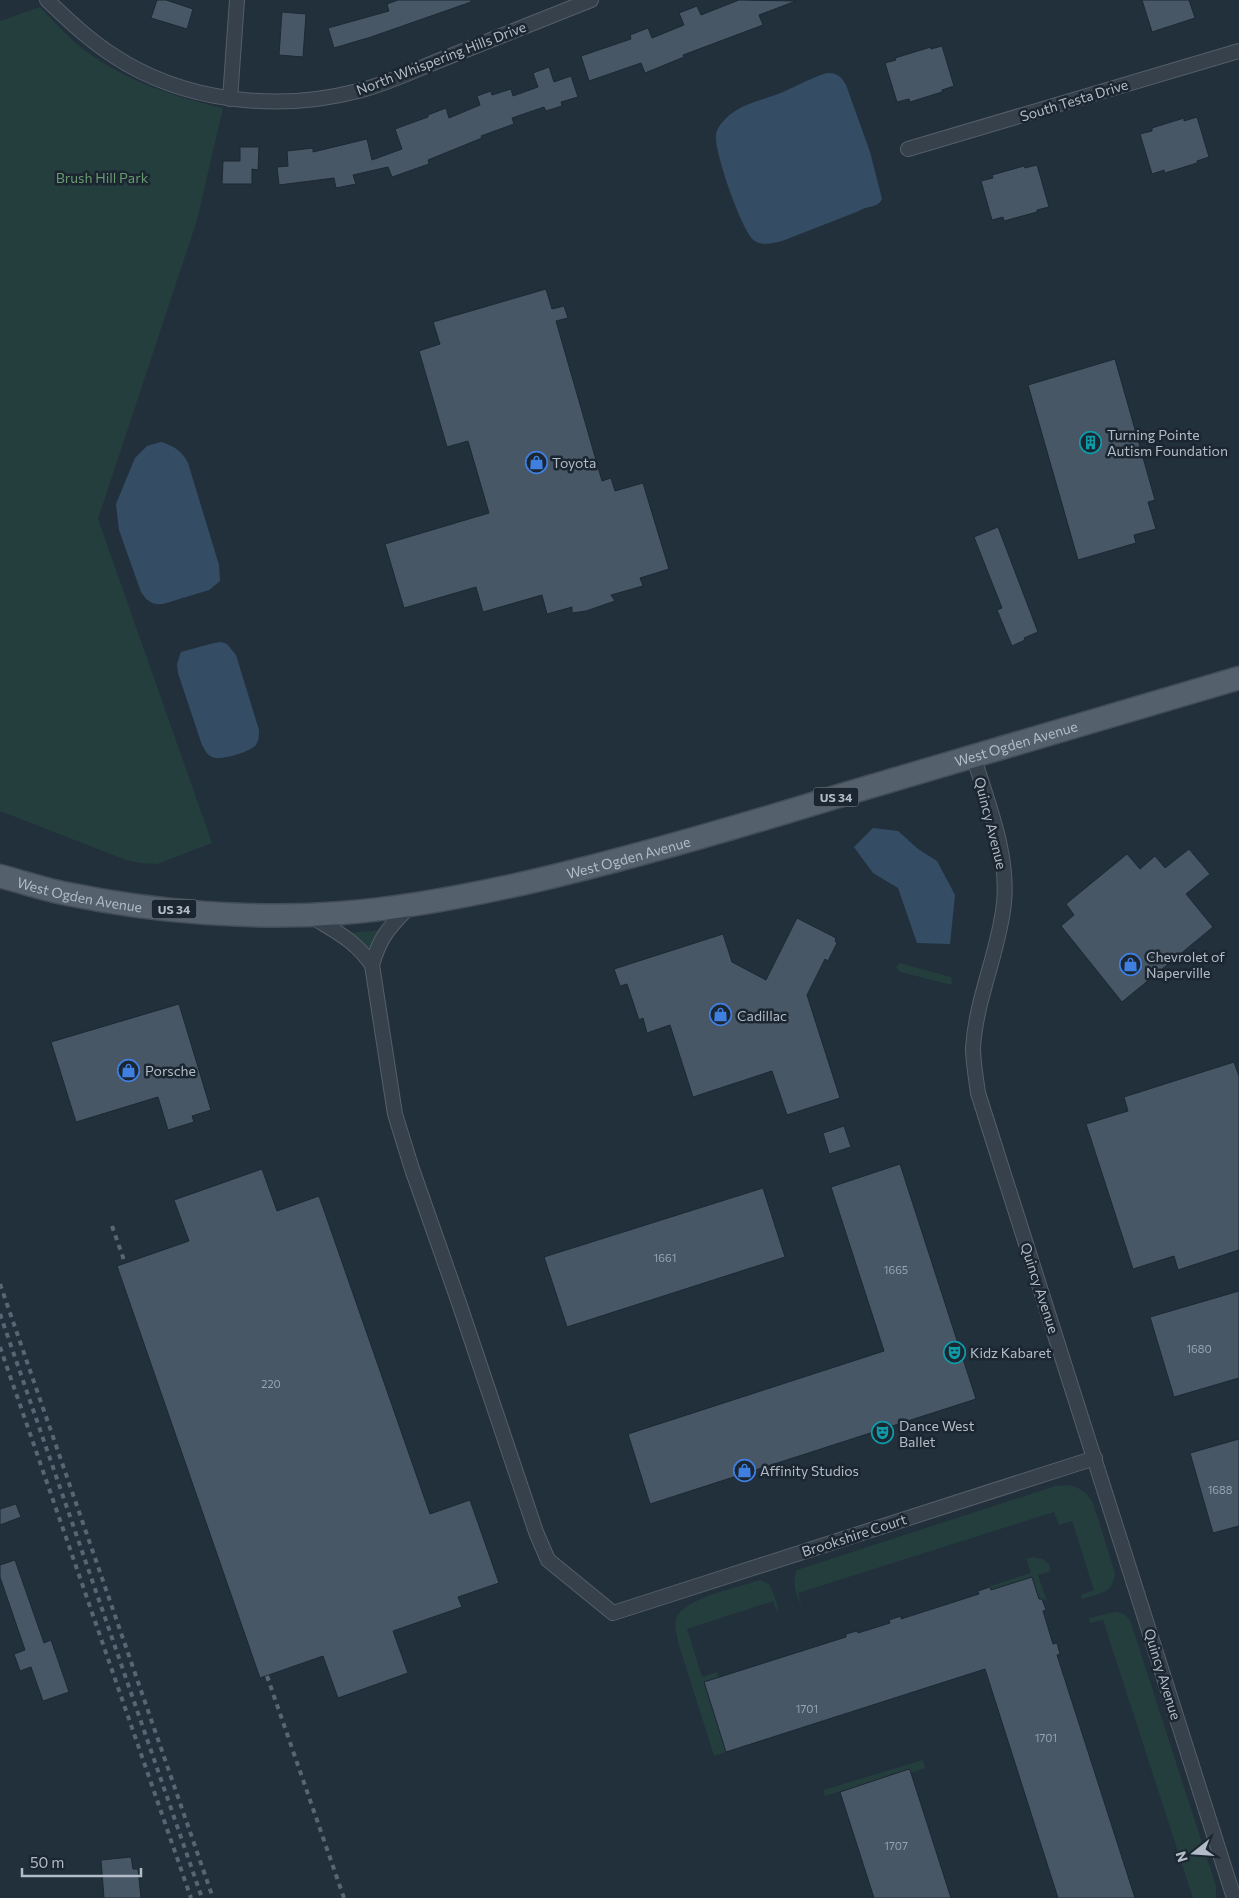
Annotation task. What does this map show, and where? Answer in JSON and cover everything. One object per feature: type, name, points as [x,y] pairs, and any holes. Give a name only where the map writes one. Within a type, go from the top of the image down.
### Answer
[{"type":"main road","name":"West Ogden Avenue","points":[[0,876],[60,892],[132,904],[226,914],[308,915],[342,913],[458,897],[574,872],[699,838],[972,755],[1239,678]]},
{"type":"street","name":"North Whispering Hills Drive","points":[[47,0],[81,32],[134,68],[168,83],[230,99],[251,102],[294,101],[359,91],[591,0]]},
{"type":"street","points":[[230,99],[238,0]]},
{"type":"street","name":"South Testa Drive","points":[[908,149],[1239,51]]},
{"type":"street","name":"Quincy Avenue","points":[[972,755],[999,845],[1005,884],[1000,927],[979,1012],[973,1048],[976,1079],[983,1111],[1234,1898]]},
{"type":"street","points":[[372,966],[377,949],[385,933],[412,904]]},
{"type":"street","points":[[308,915],[345,937],[362,950],[372,966]]},
{"type":"street","name":"Brookshire Court","points":[[372,966],[394,1114],[536,1532],[548,1560],[613,1613],[1095,1458]]},
{"type":"green space","name":"Brush Hill Park","points":[[40,7],[81,47],[119,72],[152,87],[187,99],[223,108],[197,220],[98,519],[212,843],[157,864],[126,860],[0,811],[0,21]]},
{"type":"green space","points":[[382,930],[371,955],[347,933]]},
{"type":"green space","points":[[900,963],[951,977],[952,984],[900,972],[896,967]]},
{"type":"green space","points":[[1068,1485],[1082,1491],[1093,1503],[1115,1573],[1112,1585],[1100,1594],[1082,1599],[1081,1595],[1094,1590],[1072,1521],[1059,1525],[1054,1512],[798,1593],[802,1607],[796,1593],[794,1579],[797,1570],[1055,1486]]},
{"type":"green space","points":[[1034,1557],[1042,1559],[1049,1564],[1051,1571],[1038,1575],[1047,1601],[1039,1599],[1032,1577],[991,1590],[990,1587],[987,1587],[1031,1573],[1026,1559]]},
{"type":"green space","points":[[760,1580],[770,1585],[777,1604],[778,1614],[773,1601],[687,1629],[702,1677],[717,1672],[718,1678],[704,1683],[726,1752],[714,1756],[678,1642],[675,1627],[676,1619],[689,1605],[700,1599]]},
{"type":"green space","points":[[1114,1612],[1127,1616],[1130,1620],[1216,1886],[1216,1898],[1193,1898],[1103,1620],[1090,1623],[1089,1618]]},
{"type":"green space","points":[[923,1760],[925,1768],[911,1773],[909,1770],[825,1796],[823,1790]]},
{"type":"water","points":[[827,73],[838,76],[846,85],[870,152],[882,199],[875,206],[862,209],[782,241],[768,244],[758,243],[743,224],[731,193],[717,148],[717,131],[733,112]]},
{"type":"water","points":[[161,442],[177,449],[188,463],[219,565],[220,581],[209,590],[163,604],[156,604],[145,598],[141,592],[119,530],[116,504],[135,458],[147,446]]},
{"type":"water","points":[[221,642],[227,644],[236,655],[259,734],[257,743],[253,748],[235,755],[216,758],[209,755],[202,745],[178,673],[177,664],[181,652]]},
{"type":"water","points":[[873,828],[898,831],[918,849],[937,861],[955,895],[950,944],[917,943],[898,888],[873,873],[854,847]]},
{"type":"building","points":[[157,0],[166,0],[193,9],[187,29],[151,18]]},
{"type":"building","points":[[398,0],[471,0],[471,2],[334,48],[328,28],[389,11],[387,4]]},
{"type":"building","points":[[739,0],[796,1],[759,15],[763,25],[683,55],[684,57],[645,73],[641,63],[589,81],[581,56],[631,39],[630,35],[648,28],[652,38],[684,25],[679,13],[697,6],[701,15]]},
{"type":"building","points":[[1142,0],[1189,0],[1195,18],[1152,32]]},
{"type":"building","points":[[282,12],[306,14],[303,57],[279,55]]},
{"type":"building","points":[[942,46],[954,86],[942,90],[942,92],[910,102],[909,99],[897,102],[885,63],[931,47],[931,49]]},
{"type":"building","points":[[549,67],[554,82],[571,76],[578,97],[561,102],[562,106],[546,111],[544,107],[512,118],[514,124],[481,136],[482,138],[428,160],[429,164],[392,177],[388,167],[353,175],[356,184],[336,188],[334,178],[279,185],[277,167],[288,166],[287,151],[313,148],[313,152],[367,139],[372,160],[402,149],[395,129],[446,108],[449,118],[480,105],[477,96],[491,91],[492,95],[511,89],[513,96],[538,87],[533,73]]},
{"type":"building","points":[[1197,117],[1209,157],[1197,161],[1197,163],[1165,173],[1164,170],[1152,174],[1140,134],[1152,131],[1152,128],[1184,118],[1184,121]]},
{"type":"building","points":[[240,147],[259,147],[258,170],[252,169],[252,184],[222,184],[223,161],[240,161]]},
{"type":"building","points":[[1037,165],[1049,207],[1004,221],[1003,217],[992,220],[981,181],[993,178],[992,175],[1024,166],[1025,168]]},
{"type":"building","name":"Toyota","points":[[546,289],[552,309],[564,306],[568,318],[556,321],[602,481],[611,478],[615,491],[643,483],[669,569],[640,578],[643,586],[611,595],[615,601],[586,611],[572,613],[572,607],[547,614],[542,595],[483,612],[476,587],[404,608],[385,544],[489,513],[468,441],[447,447],[419,351],[440,344],[433,322]]},
{"type":"building","name":"Turning Pointe Autism Foundation","points":[[1115,359],[1155,500],[1148,502],[1156,529],[1134,535],[1136,543],[1078,560],[1028,385]]},
{"type":"building","points":[[998,527],[1038,632],[1012,646],[997,610],[1002,608],[974,537]]},
{"type":"building","name":"Chevrolet of Naperville","points":[[1189,849],[1210,874],[1186,894],[1213,927],[1122,1002],[1061,926],[1074,915],[1066,904],[1127,854],[1140,869],[1155,856],[1165,868]]},
{"type":"building","name":"Cadillac","points":[[797,918],[836,938],[835,941],[837,943],[828,961],[825,959],[807,995],[840,1098],[787,1115],[772,1071],[693,1097],[670,1025],[647,1033],[643,1018],[639,1020],[627,984],[620,986],[614,969],[723,934],[732,962],[766,980]]},
{"type":"building","name":"Porsche","points":[[179,1004],[211,1110],[192,1116],[194,1122],[168,1130],[158,1097],[76,1122],[51,1042]]},
{"type":"building","points":[[1234,1062],[1239,1076],[1239,1250],[1178,1270],[1174,1256],[1133,1269],[1086,1124],[1128,1111],[1124,1097]]},
{"type":"building","points":[[844,1126],[851,1147],[829,1154],[823,1133]]},
{"type":"building","points":[[900,1164],[976,1399],[650,1504],[628,1434],[884,1351],[831,1187]]},
{"type":"building","points":[[262,1169],[277,1211],[319,1196],[430,1514],[470,1500],[499,1583],[458,1597],[462,1607],[393,1631],[408,1673],[338,1698],[323,1656],[260,1678],[117,1266],[189,1241],[174,1200]]},
{"type":"building","points":[[763,1188],[785,1257],[567,1327],[544,1257]]},
{"type":"building","points":[[1239,1291],[1239,1378],[1174,1397],[1150,1317]]},
{"type":"building","points":[[1239,1439],[1239,1526],[1213,1533],[1190,1453]]},
{"type":"building","points":[[16,1504],[21,1517],[0,1525],[0,1509]]},
{"type":"building","points":[[15,1560],[44,1643],[51,1640],[69,1692],[43,1701],[31,1667],[20,1671],[14,1654],[25,1650],[0,1577],[0,1565]]},
{"type":"building","points":[[1032,1577],[1039,1599],[1042,1599],[1046,1610],[1043,1611],[1053,1644],[1057,1643],[1060,1654],[1057,1655],[1135,1898],[1058,1898],[985,1669],[726,1752],[704,1682],[846,1637],[846,1634],[857,1631],[858,1633],[890,1623],[889,1620],[901,1616],[901,1619],[979,1594],[978,1591],[990,1587],[991,1590]]},
{"type":"building","points":[[909,1769],[951,1898],[874,1898],[840,1792]]},
{"type":"building","points":[[131,1857],[133,1869],[138,1869],[141,1898],[104,1898],[101,1860]]},
{"type":"railway","points":[[112,1226],[125,1263]]},
{"type":"railway","points":[[0,1284],[213,1898]]},
{"type":"railway","points":[[0,1314],[202,1898]]},
{"type":"railway","points":[[0,1347],[191,1898]]},
{"type":"railway","points":[[267,1676],[344,1898]]},
{"type":"place","name":"Turning Pointe Autism Foundation","points":[[1091,442]]},
{"type":"place","name":"Toyota","points":[[536,462]]},
{"type":"place","name":"Chevrolet of Naperville","points":[[1130,964]]},
{"type":"place","name":"Cadillac","points":[[721,1015]]},
{"type":"place","name":"Porsche","points":[[129,1070]]},
{"type":"place","name":"Kidz Kabaret","points":[[954,1352]]},
{"type":"place","name":"Dance West Ballet","points":[[883,1433]]},
{"type":"place","name":"Affinity Studios","points":[[744,1470]]}]
